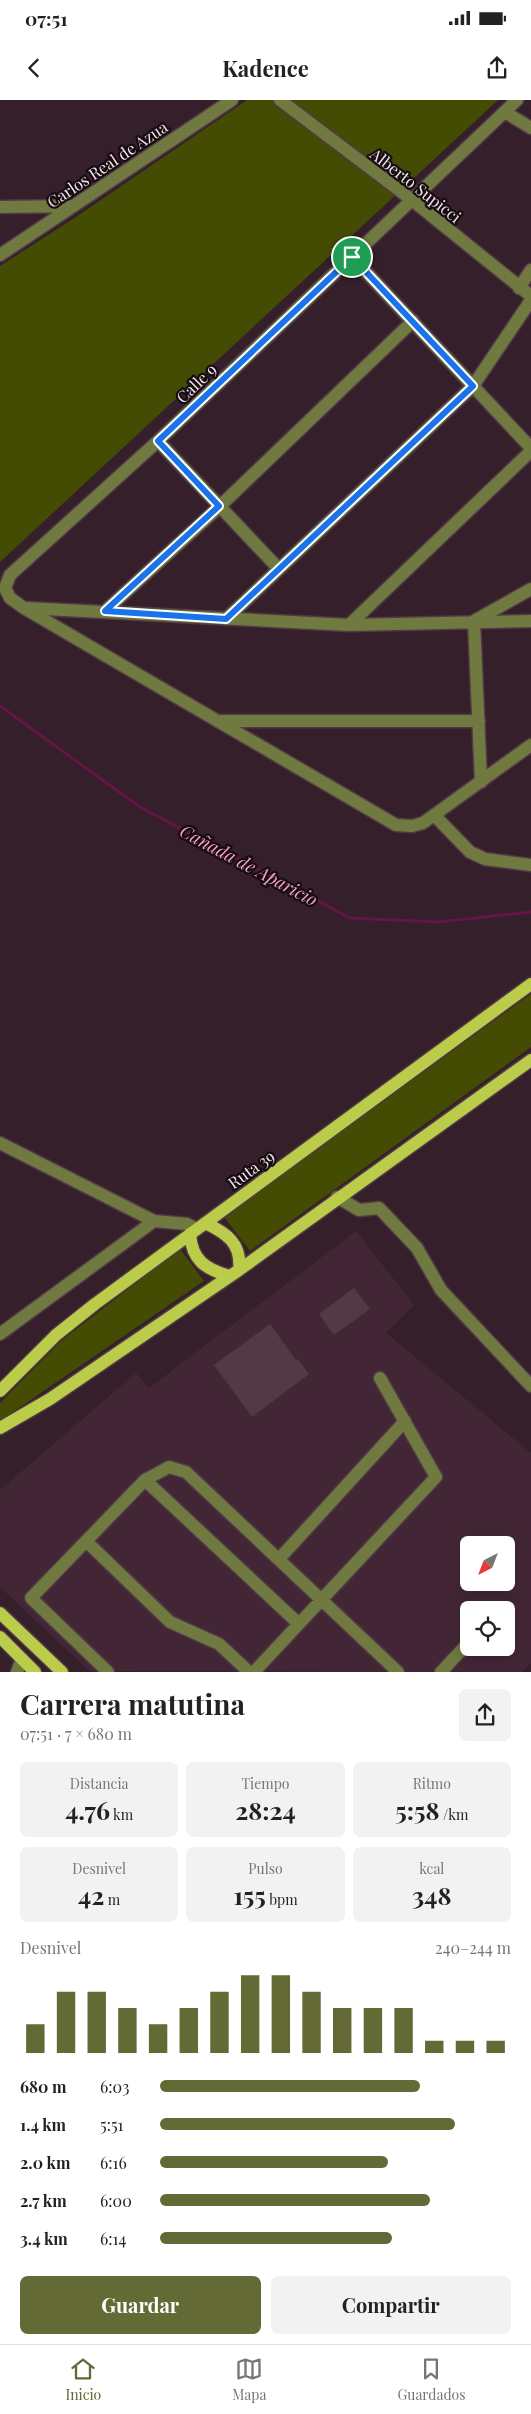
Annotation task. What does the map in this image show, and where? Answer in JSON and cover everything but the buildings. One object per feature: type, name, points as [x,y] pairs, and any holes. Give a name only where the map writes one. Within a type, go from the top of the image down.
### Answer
[{"type":"main road","name":"Ruta 39","points":[[0,1391],[56,1336],[197,1229],[531,984]]},
{"type":"main road","points":[[0,1428],[50,1399],[234,1273],[337,1197],[531,1060]]},
{"type":"main road","points":[[197,1229],[221,1230],[232,1242],[240,1256],[234,1273],[211,1270],[200,1261],[191,1248],[197,1229]]},
{"type":"main road","points":[[0,1613],[62,1672]]},
{"type":"main road","points":[[0,1637],[35,1672]]},
{"type":"street","name":"Carlos Real de Azua","points":[[0,255],[232,100]]},
{"type":"street","name":"Alberto Supicci","points":[[280,100],[412,200],[531,296]]},
{"type":"street","name":"Calle 9","points":[[24,608],[10,598],[5,588],[10,575],[158,441],[517,100]]},
{"type":"street","points":[[505,112],[531,128]]},
{"type":"street","points":[[0,208],[73,206]]},
{"type":"street","points":[[349,625],[531,450],[352,257]]},
{"type":"street","points":[[519,288],[531,270]]},
{"type":"street","points":[[226,619],[473,386],[531,300]]},
{"type":"street","points":[[105,611],[413,322]]},
{"type":"street","points":[[158,441],[278,569]]},
{"type":"street","points":[[474,621],[531,589]]},
{"type":"street","points":[[24,608],[349,625],[531,621]]},
{"type":"street","points":[[24,608],[396,825],[412,826],[423,823],[531,745]]},
{"type":"street","points":[[474,621],[481,782]]},
{"type":"street","points":[[217,721],[479,721]]},
{"type":"street","points":[[434,815],[470,852],[485,859],[531,865]]},
{"type":"street","points":[[0,1144],[154,1221],[187,1224],[197,1229]]},
{"type":"street","points":[[337,1197],[360,1210],[379,1208],[417,1248],[441,1290],[531,1386]]},
{"type":"street","points":[[0,1334],[154,1221]]},
{"type":"street","points":[[254,1672],[436,1477],[380,1378]]},
{"type":"street","points":[[279,1559],[405,1421]]},
{"type":"street","points":[[108,1672],[31,1598],[145,1480],[169,1467],[186,1472],[398,1672]]},
{"type":"street","points":[[145,1480],[298,1624]]},
{"type":"street","points":[[86,1541],[170,1622],[219,1644],[249,1672]]},
{"type":"street","points":[[440,1672],[460,1651]]},
{"type":"street","points":[[16,1672],[22,1659]]},
{"type":"shaded area","points":[[356,1231],[414,1305],[386,1333],[531,1453],[531,1663],[522,1672],[89,1671],[0,1587],[0,1490],[136,1373],[149,1388]]},
{"type":"green space","points":[[247,100],[498,100],[0,562],[0,266],[73,219]]},
{"type":"green space","points":[[531,994],[531,1047],[250,1251],[224,1217]]},
{"type":"green space","points":[[180,1249],[204,1281],[0,1421],[0,1403],[61,1341]]},
{"type":"waterway","name":"Cañada de Aparicio","points":[[0,706],[140,807],[350,918],[438,922],[531,912]]},
{"type":"route","points":[[352,257],[473,386],[226,619],[105,611],[219,506],[158,441],[352,257]]}]
